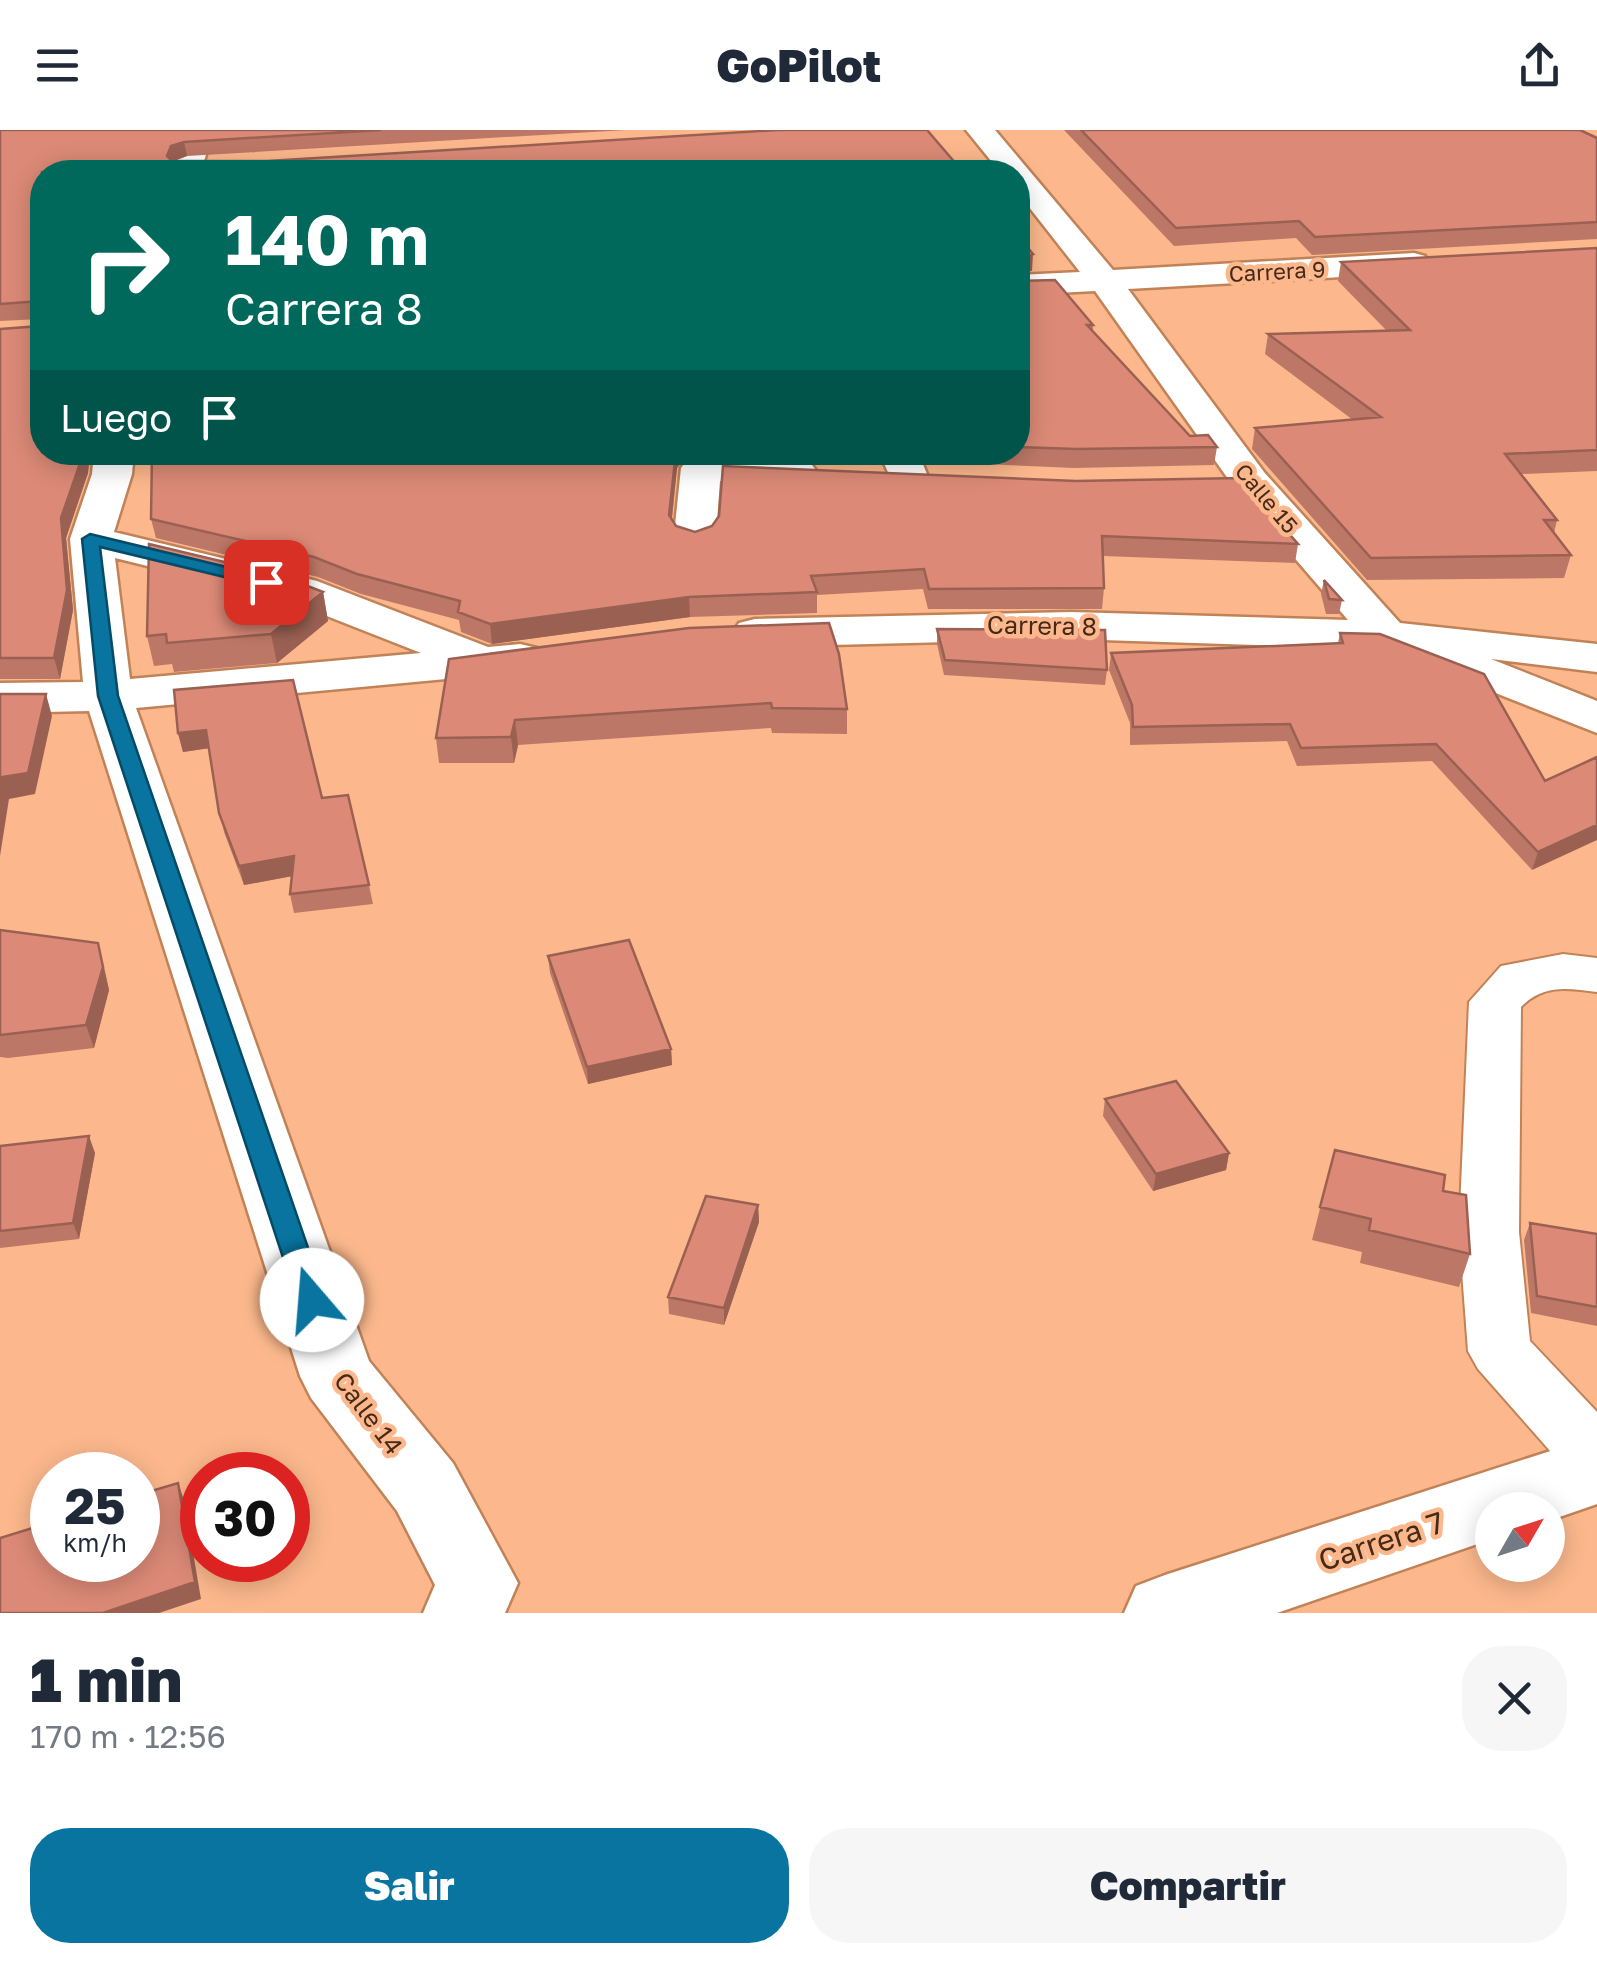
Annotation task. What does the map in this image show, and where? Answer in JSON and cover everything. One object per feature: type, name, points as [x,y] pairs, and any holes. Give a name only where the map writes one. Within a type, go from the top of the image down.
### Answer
[{"type":"street","points":[[195,160],[199,130]]},
{"type":"street","name":"Calle 15","points":[[980,130],[1005,160]]},
{"type":"street","name":"Calle 15","points":[[1030,191],[1105,281],[1231,481],[1384,633],[1597,718]]},
{"type":"street","name":"Carrera 9","points":[[1030,284],[1441,262]]},
{"type":"street","name":"Calle 14","points":[[113,465],[90,539],[108,696],[337,1376],[426,1486],[477,1583],[464,1613]]},
{"type":"street","points":[[696,535],[700,468],[891,473]]},
{"type":"street","points":[[90,539],[301,590],[487,663]]},
{"type":"street","name":"Carrera 8","points":[[709,634],[999,624],[1384,633],[1597,658]]},
{"type":"street","points":[[0,698],[108,696],[561,653]]},
{"type":"street","points":[[1597,974],[1563,972],[1519,978],[1495,1002],[1489,1232],[1500,1351],[1597,1457]]},
{"type":"street","name":"Carrera 7","points":[[1165,1613],[1597,1470]]},
{"type":"building","points":[[0,130],[381,130],[184,142],[171,146],[167,156],[171,160],[30,160],[30,302],[0,304]]},
{"type":"building","points":[[778,130],[927,130],[953,160],[283,160]]},
{"type":"building","points":[[1081,130],[1580,130],[1597,138],[1597,222],[1315,237],[1299,221],[1176,228]]},
{"type":"building","points":[[1597,248],[1597,450],[1505,454],[1557,520],[1544,520],[1571,555],[1371,558],[1255,428],[1381,417],[1268,334],[1410,330],[1341,262]]},
{"type":"building","points":[[1055,280],[1093,325],[1087,325],[1190,436],[1208,435],[1217,447],[1030,447],[1030,281]]},
{"type":"building","points":[[30,327],[30,465],[79,465],[61,518],[67,590],[54,658],[0,658],[0,329]]},
{"type":"building","points":[[152,465],[675,465],[669,515],[676,526],[695,532],[712,526],[719,516],[723,466],[1076,481],[1240,478],[1298,544],[1102,536],[1104,588],[929,589],[924,569],[811,576],[817,592],[689,597],[490,624],[458,612],[460,601],[357,574],[314,557],[151,519]]},
{"type":"building","points":[[149,544],[279,575],[323,592],[271,634],[167,643],[166,634],[147,636]]},
{"type":"building","points":[[1324,580],[1342,600],[1329,599]]},
{"type":"building","points":[[829,623],[839,654],[847,709],[772,708],[771,703],[515,720],[511,737],[436,738],[449,659],[689,628]]},
{"type":"building","points":[[937,629],[1105,630],[1107,670],[945,660]]},
{"type":"building","points":[[1340,633],[1380,634],[1484,674],[1545,781],[1597,757],[1597,825],[1538,852],[1436,744],[1301,748],[1290,724],[1133,727],[1132,705],[1111,653],[1343,643]]},
{"type":"building","points":[[293,680],[322,798],[348,795],[369,885],[290,894],[294,856],[239,866],[219,813],[206,730],[178,733],[174,690]]},
{"type":"building","points":[[0,694],[46,694],[28,773],[2,777],[0,788]]},
{"type":"building","points":[[0,930],[98,943],[103,967],[86,1025],[0,1035]]},
{"type":"building","points":[[629,940],[671,1049],[587,1067],[548,956]]},
{"type":"building","points":[[1176,1081],[1229,1153],[1156,1174],[1105,1099]]},
{"type":"building","points":[[89,1136],[73,1223],[0,1231],[0,1146]]},
{"type":"building","points":[[1335,1150],[1445,1175],[1443,1191],[1466,1195],[1470,1254],[1369,1230],[1371,1219],[1320,1207]]},
{"type":"building","points":[[706,1196],[758,1205],[724,1308],[668,1297]]},
{"type":"building","points":[[1530,1223],[1597,1234],[1597,1307],[1537,1296]]},
{"type":"building","points":[[178,1483],[180,1582],[195,1582],[103,1613],[0,1613],[0,1538],[30,1529],[30,1582],[160,1582],[160,1488]]},
{"type":"route","points":[[266,582],[90,539],[108,696],[312,1300]]}]
